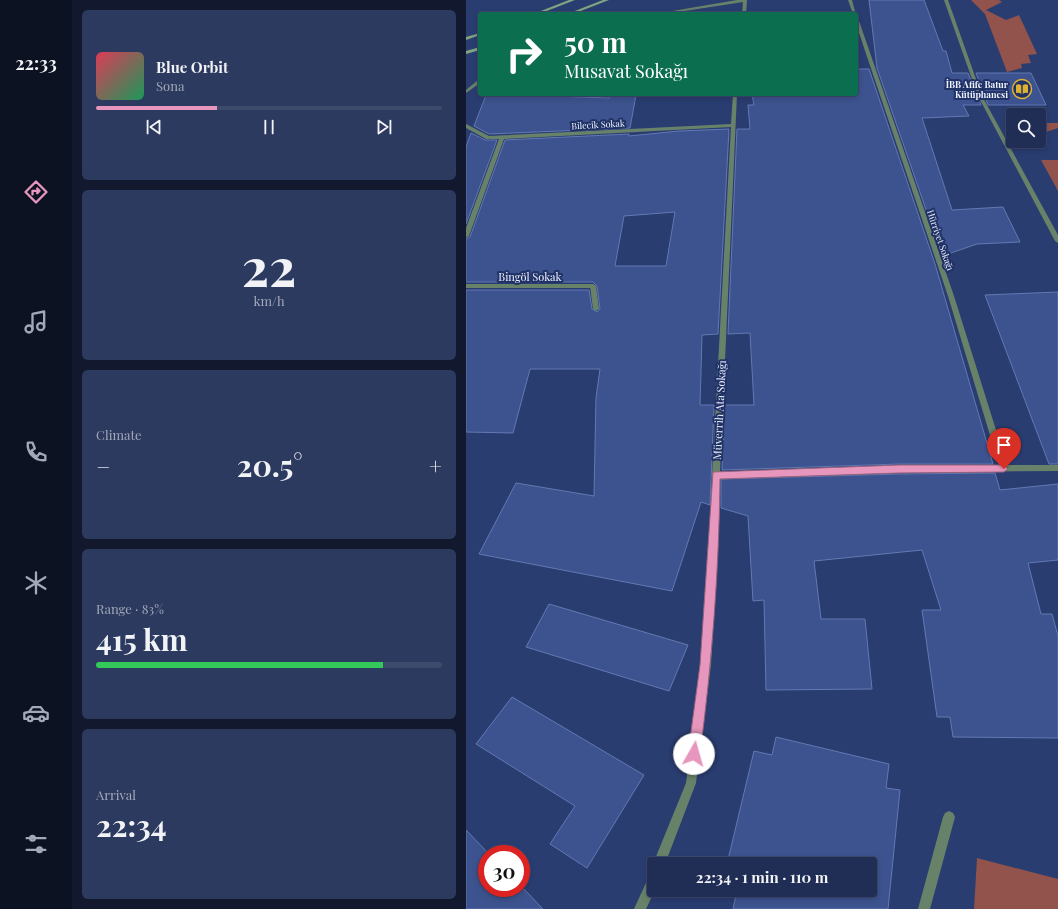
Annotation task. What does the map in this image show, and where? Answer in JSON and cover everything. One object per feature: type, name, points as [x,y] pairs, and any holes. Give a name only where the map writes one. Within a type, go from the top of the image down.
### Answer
[{"type":"main road","points":[[540,12],[573,0]]},
{"type":"main road","points":[[574,12],[607,0]]},
{"type":"main road","points":[[466,39],[478,35]]},
{"type":"main road","points":[[466,53],[478,49]]},
{"type":"street","points":[[670,12],[745,0],[744,12]]},
{"type":"street","points":[[850,0],[853,12]]},
{"type":"street","points":[[946,0],[980,96],[1058,241]]},
{"type":"street","name":"Hürriyet Sokağı","points":[[858,24],[951,296],[1004,469]]},
{"type":"street","points":[[466,92],[478,83]]},
{"type":"street","name":"Müverrih Ata Sokağı","points":[[662,857],[691,783],[706,665],[714,542],[735,96]]},
{"type":"street","name":"Bilecik Sokak","points":[[466,126],[488,138],[733,125]]},
{"type":"street","points":[[466,236],[502,137]]},
{"type":"street","name":"Bingöl Sokak","points":[[466,286],[593,286],[596,309]]},
{"type":"street","points":[[716,475],[899,469],[1058,468]]},
{"type":"street","points":[[924,909],[949,817]]},
{"type":"street","points":[[640,909],[647,894]]},
{"type":"shaded area","points":[[971,0],[999,0],[1002,2],[986,10],[1006,20],[1019,15],[1037,54],[1028,55],[1031,63],[1021,64],[1022,68],[1007,72],[985,14]]},
{"type":"shaded area","points":[[1046,123],[1058,123],[1058,128],[1046,132]]},
{"type":"shaded area","points":[[1041,160],[1058,160],[1058,191]]},
{"type":"shaded area","points":[[977,858],[1058,879],[1058,909],[974,909]]},
{"type":"building","points":[[869,0],[924,0],[943,51],[946,51],[952,73],[968,73],[981,105],[963,105],[969,116],[922,118],[952,210],[1003,207],[1020,242],[977,244],[942,256],[877,68]]},
{"type":"building","points":[[858,69],[869,69],[935,264],[993,464],[899,464],[722,470],[725,405],[754,405],[750,333],[728,334],[737,129],[750,129],[748,105],[754,105],[752,96],[858,96]]},
{"type":"building","points":[[976,73],[1031,73],[1046,105],[988,105]]},
{"type":"building","points":[[486,96],[609,98],[610,96],[636,96],[630,128],[489,134],[474,126]]},
{"type":"building","points":[[729,129],[718,334],[702,335],[700,405],[714,405],[710,505],[701,502],[672,591],[479,554],[516,483],[594,496],[596,398],[600,369],[530,369],[513,433],[466,432],[466,290],[589,290],[592,309],[597,312],[600,309],[597,286],[593,282],[466,282],[466,239],[470,237],[505,140],[629,134],[629,136],[679,131]],"holes":[[[675,212],[666,266],[615,266],[624,216]]]},
{"type":"building","points":[[471,133],[485,140],[497,140],[466,224],[466,147]]},
{"type":"building","points":[[1058,292],[1058,464],[1049,464],[985,295]]},
{"type":"building","points":[[995,473],[1000,490],[1058,484],[1058,560],[1028,563],[1041,614],[1052,614],[1058,636],[1058,738],[953,737],[950,717],[937,717],[922,610],[941,610],[922,550],[814,561],[821,619],[865,619],[872,689],[766,690],[764,600],[753,601],[748,516],[721,508],[721,479]]},
{"type":"building","points":[[549,604],[688,645],[669,691],[526,647]]},
{"type":"building","points":[[512,697],[644,775],[587,868],[550,844],[575,806],[476,744]]},
{"type":"building","points":[[776,737],[889,764],[886,788],[900,790],[888,909],[733,909],[736,897],[877,897],[877,857],[729,857],[754,751],[772,755]]},
{"type":"building","points":[[466,830],[480,845],[478,845],[478,897],[530,897],[530,895],[543,909],[466,909]]},
{"type":"place","name":"İBB Afife Batur Kütüphanesi","points":[[1022,89]]},
{"type":"route","points":[[694,754],[706,665],[714,542],[716,475],[899,469],[1004,469]]}]
